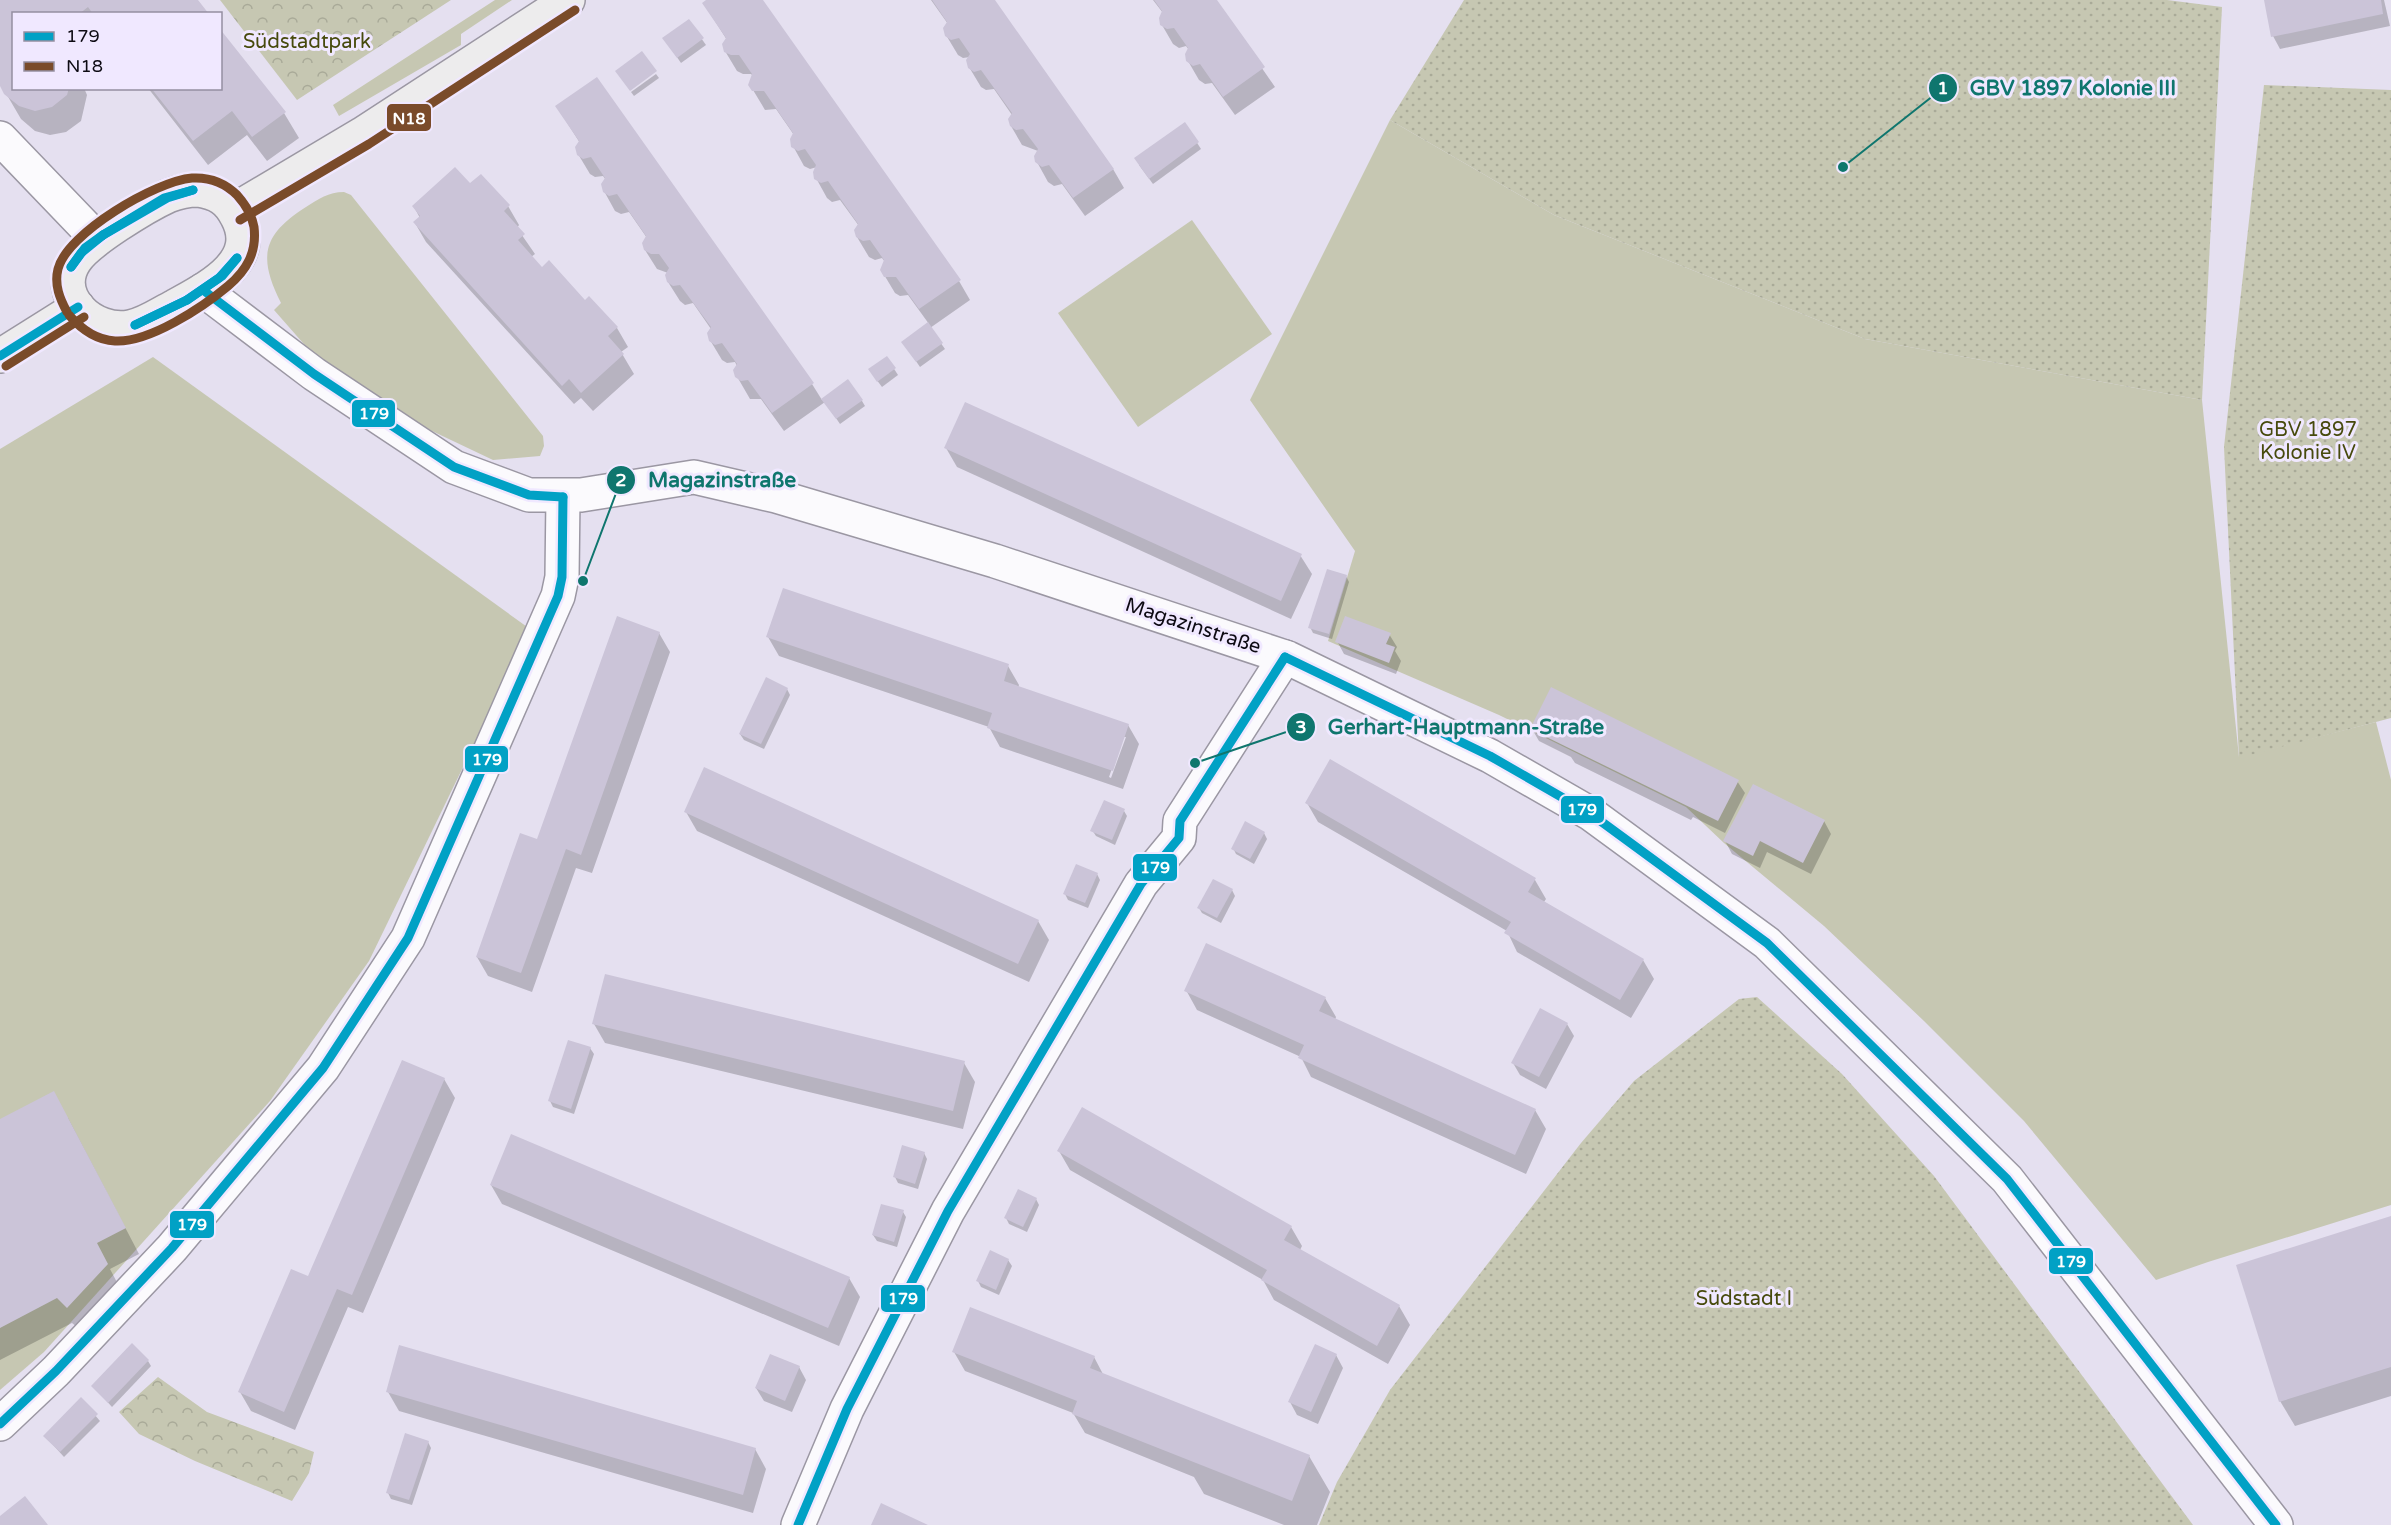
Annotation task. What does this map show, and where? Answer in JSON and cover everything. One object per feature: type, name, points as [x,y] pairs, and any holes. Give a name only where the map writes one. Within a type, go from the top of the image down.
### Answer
[{"type":"main road","points":[[234,210],[362,134],[568,0]]},
{"type":"main road","points":[[183,191],[213,192],[225,199],[234,210],[241,223],[240,255],[225,275],[203,290],[139,326],[119,329],[104,327],[90,320],[78,307],[70,287],[69,274],[74,261],[97,238],[167,197],[183,191]]},
{"type":"main road","points":[[0,356],[78,307]]},
{"type":"street","points":[[0,138],[97,238]]},
{"type":"street","name":"Magazinstraße","points":[[203,290],[314,374],[454,467],[529,495],[563,496],[694,477],[776,496],[995,561],[1285,657],[1491,756],[1591,814],[1767,943],[2007,1179],[2276,1525]]},
{"type":"street","points":[[0,1424],[56,1371],[172,1248],[323,1068],[408,938],[558,596],[562,577],[563,496]]},
{"type":"street","points":[[798,1525],[847,1409],[948,1211],[1141,884],[1179,838],[1180,821],[1285,657]]},
{"type":"green space","name":"Südstadtpark","points":[[220,0],[451,0],[297,100]]},
{"type":"green space","points":[[495,0],[512,0],[461,34],[461,45],[339,116],[333,105]]},
{"type":"green space","points":[[1464,0],[2167,0],[2222,7],[2202,400],[1865,339],[1554,215],[1390,120]]},
{"type":"green space","name":"GBV 1897 Kolonie IV","points":[[2264,85],[2391,90],[2391,718],[2239,758],[2224,447]]},
{"type":"green space","points":[[1390,120],[1554,215],[1865,339],[2202,400],[2239,757],[2376,722],[2391,780],[2391,1205],[2156,1280],[2024,1121],[1824,926],[1724,843],[1686,807],[1499,715],[1328,641],[1355,551],[1250,400]]},
{"type":"green space","points":[[344,192],[351,195],[543,436],[544,446],[540,456],[493,460],[432,431],[374,397],[310,351],[274,310],[281,303],[269,273],[267,260],[268,248],[273,238],[280,227],[306,207],[328,195]]},
{"type":"green space","points":[[1192,220],[1272,334],[1138,427],[1058,313]]},
{"type":"green space","points":[[153,357],[530,629],[369,961],[270,1101],[44,1352],[0,1390],[0,449]]},
{"type":"green space","name":"Südstadt I","points":[[1757,997],[1842,1074],[1934,1176],[2193,1525],[1319,1525],[1337,1482],[1390,1390],[1581,1143],[1634,1081],[1739,999]]},
{"type":"green space","points":[[158,1377],[207,1412],[314,1452],[309,1473],[292,1501],[195,1461],[139,1434],[119,1412]]},
{"type":"building","points":[[0,0],[198,0],[207,12],[92,12],[88,7],[82,12],[12,12],[12,90],[68,90],[67,95],[52,107],[35,111],[19,106],[4,94],[0,86]]},
{"type":"building","points":[[706,0],[763,0],[961,280],[919,309],[896,277],[884,277],[880,270],[884,260],[870,240],[863,241],[856,237],[854,230],[858,224],[828,181],[821,183],[814,179],[813,172],[816,165],[805,149],[798,151],[791,147],[790,139],[793,133],[764,91],[752,91],[748,85],[752,74],[739,55],[724,52],[722,44],[726,38],[702,3]]},
{"type":"building","points":[[932,0],[995,0],[1114,169],[1073,198],[1049,165],[1042,167],[1035,162],[1034,156],[1038,149],[1023,129],[1016,130],[1010,126],[1008,119],[1012,113],[981,70],[974,72],[968,68],[966,60],[970,54],[959,38],[951,40],[945,36],[943,28],[947,22]]},
{"type":"building","points":[[1154,0],[1217,0],[1265,67],[1223,97],[1200,64],[1193,66],[1186,61],[1185,54],[1188,48],[1174,28],[1167,29],[1160,25],[1159,18],[1162,11]]},
{"type":"building","points":[[2264,0],[2381,0],[2383,14],[2271,37]]},
{"type":"building","points":[[689,19],[704,38],[677,58],[662,38]]},
{"type":"building","points":[[222,32],[286,112],[252,137],[232,111],[193,141],[153,90],[222,90]]},
{"type":"building","points":[[642,51],[657,71],[630,91],[615,71]]},
{"type":"building","points":[[597,77],[814,383],[772,413],[748,380],[741,381],[735,377],[733,370],[737,364],[722,343],[715,345],[709,341],[707,333],[711,327],[680,285],[673,286],[667,282],[665,275],[669,268],[659,254],[651,254],[644,250],[642,243],[646,236],[617,194],[609,196],[603,192],[601,184],[605,178],[591,157],[583,159],[577,155],[575,147],[579,141],[555,106]]},
{"type":"building","points":[[1185,122],[1199,142],[1149,179],[1134,158]]},
{"type":"building","points":[[455,167],[470,183],[481,174],[510,205],[504,211],[525,234],[518,240],[542,267],[549,260],[585,300],[589,296],[618,327],[608,336],[624,354],[581,393],[569,379],[562,386],[413,222],[420,216],[412,206]]},
{"type":"building","points":[[928,322],[943,343],[916,362],[901,342]]},
{"type":"building","points":[[887,356],[896,368],[877,382],[868,369]]},
{"type":"building","points":[[848,379],[863,400],[836,419],[821,399]]},
{"type":"building","points":[[965,402],[1302,554],[1281,601],[944,448]]},
{"type":"building","points":[[1327,569],[1347,575],[1329,634],[1308,628]]},
{"type":"building","points":[[783,588],[1009,664],[1004,681],[1129,724],[1113,771],[987,728],[992,713],[766,637]]},
{"type":"building","points":[[617,616],[660,632],[581,855],[566,849],[521,973],[476,957],[520,833],[537,839]]},
{"type":"building","points":[[1345,616],[1391,633],[1386,644],[1395,647],[1389,663],[1335,642]]},
{"type":"building","points":[[766,677],[788,688],[761,744],[739,734]]},
{"type":"building","points":[[1551,687],[1739,780],[1718,821],[1530,729]]},
{"type":"building","points":[[1330,759],[1536,878],[1528,892],[1644,959],[1620,1000],[1504,933],[1511,922],[1305,803]]},
{"type":"building","points":[[704,767],[1039,920],[1018,964],[684,812]]},
{"type":"building","points":[[1753,784],[1825,820],[1803,863],[1760,841],[1753,856],[1723,841]]},
{"type":"building","points":[[1104,800],[1125,809],[1112,840],[1090,831]]},
{"type":"building","points":[[1245,821],[1265,832],[1250,859],[1231,849]]},
{"type":"building","points":[[1076,864],[1098,873],[1085,903],[1063,894]]},
{"type":"building","points":[[1213,879],[1233,889],[1217,918],[1197,908]]},
{"type":"building","points":[[1206,943],[1326,997],[1319,1011],[1536,1109],[1515,1155],[1298,1058],[1304,1045],[1184,991]]},
{"type":"building","points":[[605,974],[965,1061],[953,1111],[592,1024]]},
{"type":"building","points":[[1540,1008],[1568,1023],[1539,1077],[1511,1063]]},
{"type":"building","points":[[568,1040],[591,1047],[571,1109],[548,1101]]},
{"type":"building","points":[[402,1060],[445,1078],[352,1295],[337,1289],[284,1412],[238,1392],[291,1269],[308,1276]]},
{"type":"building","points":[[54,1091],[126,1228],[97,1243],[108,1264],[67,1308],[57,1298],[0,1328],[0,1119]]},
{"type":"building","points":[[1082,1107],[1292,1226],[1284,1240],[1400,1305],[1377,1346],[1261,1280],[1267,1270],[1057,1151]]},
{"type":"building","points":[[511,1134],[850,1277],[828,1328],[490,1185]]},
{"type":"building","points":[[902,1145],[925,1152],[915,1184],[893,1177]]},
{"type":"building","points":[[1018,1189],[1037,1198],[1023,1227],[1004,1218]]},
{"type":"building","points":[[881,1204],[904,1210],[894,1242],[872,1235]]},
{"type":"building","points":[[2391,1216],[2391,1367],[2279,1402],[2236,1265]]},
{"type":"building","points":[[990,1250],[1009,1259],[996,1290],[976,1281]]},
{"type":"building","points":[[970,1307],[1095,1356],[1090,1368],[1310,1455],[1292,1501],[1072,1414],[1077,1401],[952,1352]]},
{"type":"building","points":[[132,1343],[149,1360],[108,1403],[91,1386]]},
{"type":"building","points":[[1315,1344],[1337,1354],[1311,1412],[1288,1402]]},
{"type":"building","points":[[399,1345],[756,1448],[743,1495],[386,1392]]},
{"type":"building","points":[[770,1354],[800,1366],[785,1401],[755,1388]]},
{"type":"building","points":[[81,1397],[98,1414],[60,1452],[43,1436]]},
{"type":"building","points":[[405,1433],[429,1441],[409,1500],[386,1493]]},
{"type":"building","points":[[25,1496],[48,1525],[0,1525],[0,1516]]},
{"type":"building","points":[[881,1503],[928,1525],[871,1525]]},
{"type":"transit line","name":"N18","points":[[240,220],[369,144],[575,10]]},
{"type":"transit line","name":"N18","points":[[67,312],[58,292],[57,281],[58,269],[65,255],[95,225],[157,188],[192,178],[211,180],[222,184],[237,195],[252,218],[254,245],[249,260],[240,274],[205,304],[175,322],[143,336],[115,341],[89,333],[69,315]]},
{"type":"transit line","name":"179","points":[[103,235],[164,198],[193,190]]},
{"type":"transit line","name":"179","points":[[103,235],[167,198],[193,190]]},
{"type":"transit line","name":"179","points":[[71,267],[85,248],[103,235]]},
{"type":"transit line","name":"179","points":[[71,267],[81,253],[103,235]]},
{"type":"transit line","name":"179","points":[[187,300],[219,278],[237,258]]},
{"type":"transit line","name":"179","points":[[187,300],[222,276],[237,258]]},
{"type":"transit line","name":"179","points":[[203,290],[314,374],[454,467],[529,495],[563,497]]},
{"type":"transit line","name":"179","points":[[135,325],[187,300]]},
{"type":"transit line","name":"179","points":[[135,325],[187,300]]},
{"type":"transit line","name":"179","points":[[0,356],[78,307]]},
{"type":"transit line","name":"N18","points":[[6,366],[84,317]]},
{"type":"transit line","name":"179","points":[[0,1424],[56,1371],[172,1248],[323,1068],[408,938],[558,596],[562,577],[563,497]]},
{"type":"transit line","name":"179","points":[[1285,657],[1490,756],[1591,814],[1767,943],[2007,1179],[2276,1525]]},
{"type":"transit line","name":"179","points":[[798,1525],[847,1409],[948,1211],[1141,884],[1179,838],[1180,821],[1285,657]]},
{"type":"place","name":"GBV 1897 Kolonie III","points":[[1843,167]]},
{"type":"place","name":"Magazinstraße","points":[[583,581]]},
{"type":"place","name":"Gerhart-Hauptmann-Straße","points":[[1195,763]]}]
